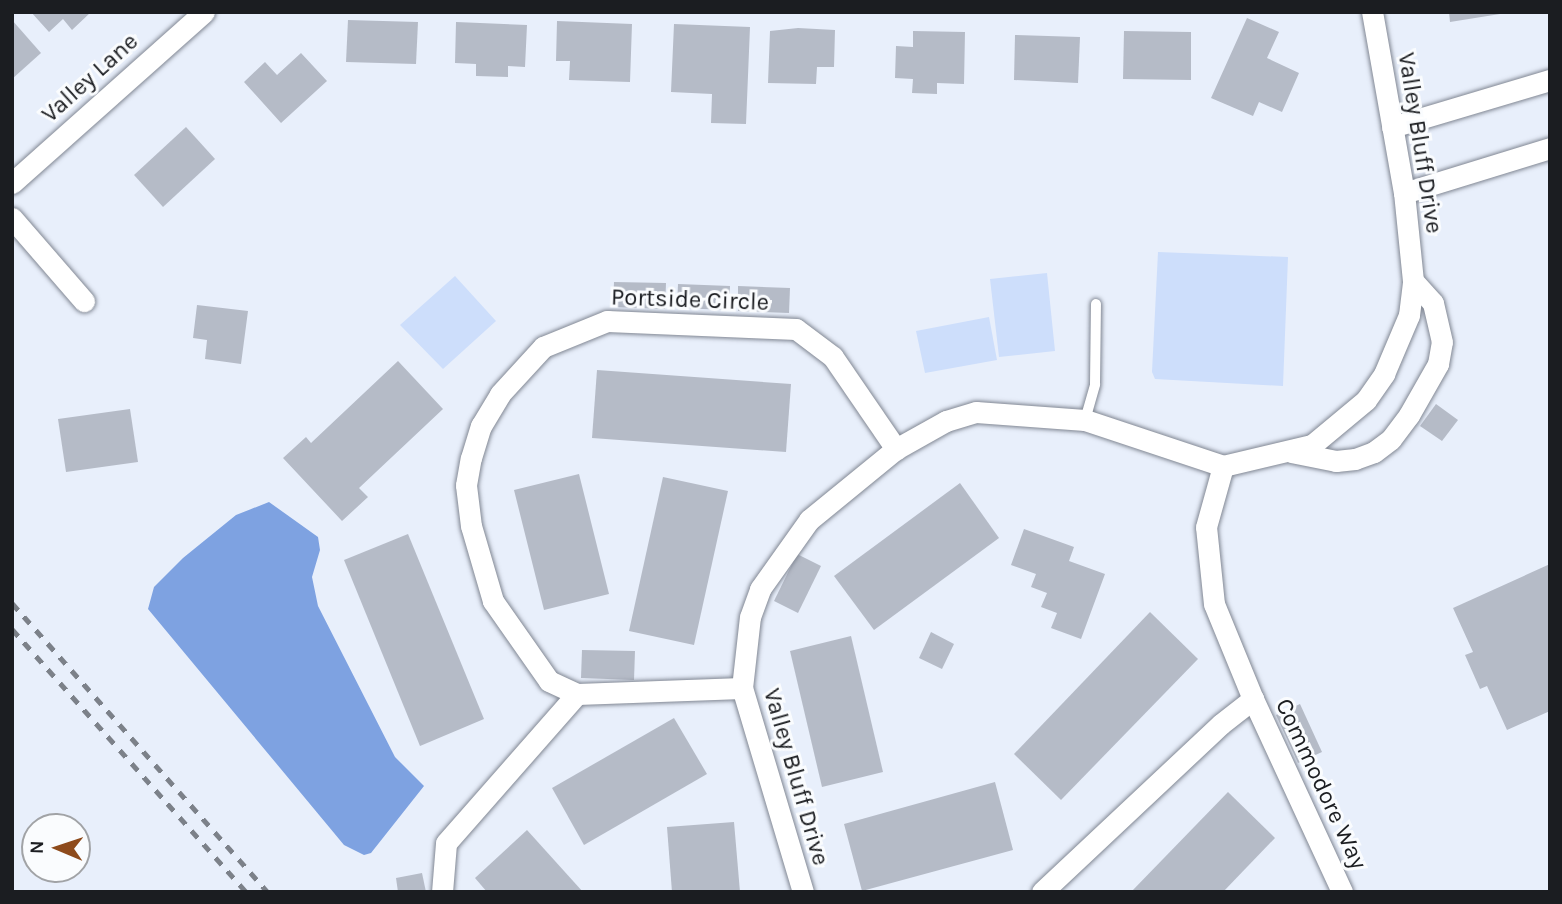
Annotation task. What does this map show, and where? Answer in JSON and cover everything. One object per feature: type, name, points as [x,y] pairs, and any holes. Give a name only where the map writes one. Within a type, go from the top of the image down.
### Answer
[{"type":"street","name":"Valley Lane","points":[[12,183],[204,12]]},
{"type":"street","name":"Valley Bluff Drive","points":[[803,892],[742,688],[750,617],[777,560],[809,520],[896,449],[946,421],[976,412],[1085,420],[1223,466],[1312,445],[1366,400],[1401,337],[1413,282],[1404,193],[1372,12]]},
{"type":"street","points":[[1392,127],[1550,80]]},
{"type":"street","points":[[1404,193],[1550,148]]},
{"type":"street","points":[[12,218],[84,301]]},
{"type":"street","name":"Valley Bluff Drive","points":[[1291,452],[1336,461],[1355,459],[1374,452],[1391,439],[1409,415],[1433,374],[1442,342],[1433,303],[1413,282]]},
{"type":"street","name":"Portside Circle","points":[[742,688],[577,694],[549,681],[515,639],[493,601],[478,563],[466,485],[481,426],[519,370],[543,347],[607,321],[796,329],[833,356],[896,449]]},
{"type":"street","points":[[1042,892],[1221,724],[1253,699],[1214,604],[1206,527],[1223,466]]},
{"type":"street","points":[[442,892],[446,843],[577,694]]},
{"type":"street","name":"Commodore Way","points":[[1253,699],[1342,892]]},
{"type":"lane","points":[[1085,420],[1095,384],[1096,304]]},
{"type":"shaded area","points":[[1158,252],[1288,257],[1283,386],[1155,379],[1152,372]]},
{"type":"shaded area","points":[[1047,273],[1055,351],[999,357],[990,279]]},
{"type":"shaded area","points":[[455,276],[496,321],[443,369],[400,325]]},
{"type":"shaded area","points":[[989,317],[997,360],[925,373],[916,331]]},
{"type":"water","points":[[269,502],[318,537],[320,550],[312,577],[318,606],[395,757],[424,786],[371,853],[364,855],[344,845],[148,609],[154,587],[183,558],[236,515]]},
{"type":"building","points":[[31,12],[91,12],[72,30],[63,19],[49,32]]},
{"type":"building","points":[[1449,12],[1500,12],[1500,14],[1450,22]]},
{"type":"building","points":[[1247,18],[1279,32],[1267,58],[1299,73],[1282,112],[1259,102],[1253,116],[1211,98]]},
{"type":"building","points":[[12,20],[41,53],[12,79]]},
{"type":"building","points":[[348,20],[418,22],[416,64],[346,62]]},
{"type":"building","points":[[557,21],[632,24],[630,82],[569,80],[570,61],[556,61]]},
{"type":"building","points":[[456,22],[527,25],[525,67],[508,66],[508,77],[476,76],[476,64],[455,63]]},
{"type":"building","points":[[674,24],[750,27],[746,124],[711,123],[712,94],[671,92]]},
{"type":"building","points":[[798,28],[835,30],[834,67],[817,67],[816,84],[768,83],[770,31]]},
{"type":"building","points":[[913,31],[965,32],[964,84],[937,83],[937,94],[912,93],[913,79],[895,78],[896,46],[913,47]]},
{"type":"building","points":[[1124,31],[1191,32],[1191,80],[1123,79]]},
{"type":"building","points":[[1015,35],[1080,37],[1078,83],[1014,80]]},
{"type":"building","points":[[301,53],[327,81],[281,123],[244,82],[265,62],[277,75]]},
{"type":"building","points":[[186,127],[215,159],[163,207],[134,175]]},
{"type":"building","points":[[614,282],[666,283],[665,309],[613,307]]},
{"type":"building","points":[[678,284],[730,286],[729,310],[677,308]]},
{"type":"building","points":[[738,286],[790,288],[789,313],[738,311]]},
{"type":"building","points":[[197,305],[248,311],[241,364],[205,359],[207,340],[193,338]]},
{"type":"building","points":[[398,361],[443,409],[359,488],[368,497],[342,521],[283,458],[306,437],[311,443]]},
{"type":"building","points":[[597,370],[791,384],[786,452],[592,438]]},
{"type":"building","points":[[1436,404],[1458,420],[1442,441],[1420,426]]},
{"type":"building","points":[[130,409],[138,462],[66,472],[58,419]]},
{"type":"building","points":[[579,474],[609,594],[544,610],[514,490]]},
{"type":"building","points":[[663,477],[728,491],[694,645],[629,631]]},
{"type":"building","points":[[960,483],[999,538],[874,630],[834,576]]},
{"type":"building","points":[[1024,529],[1074,547],[1069,561],[1105,574],[1081,639],[1051,628],[1057,613],[1041,607],[1047,593],[1031,587],[1036,574],[1011,565]]},
{"type":"building","points":[[408,534],[484,719],[420,746],[344,560]]},
{"type":"building","points":[[797,554],[821,566],[798,613],[774,601]]},
{"type":"building","points":[[1550,564],[1550,711],[1507,730],[1487,686],[1480,689],[1465,655],[1473,652],[1453,608]]},
{"type":"building","points":[[1150,612],[1198,659],[1061,800],[1014,754]]},
{"type":"building","points":[[931,632],[954,644],[942,669],[919,658]]},
{"type":"building","points":[[851,636],[883,772],[822,787],[790,651]]},
{"type":"building","points":[[582,650],[635,651],[634,680],[581,678]]},
{"type":"building","points":[[1300,704],[1322,752],[1298,763],[1276,715]]},
{"type":"building","points":[[674,718],[707,774],[584,845],[552,788]]},
{"type":"building","points":[[995,782],[1013,850],[862,891],[844,824]]},
{"type":"building","points":[[1228,792],[1275,838],[1223,892],[1131,892]]},
{"type":"building","points":[[734,822],[740,892],[672,892],[667,827]]},
{"type":"building","points":[[527,830],[583,892],[487,892],[475,878]]},
{"type":"building","points":[[422,873],[426,892],[398,892],[396,878]]},
{"type":"railway","points":[[12,603],[268,892]]},
{"type":"railway","points":[[12,629],[246,892]]}]
